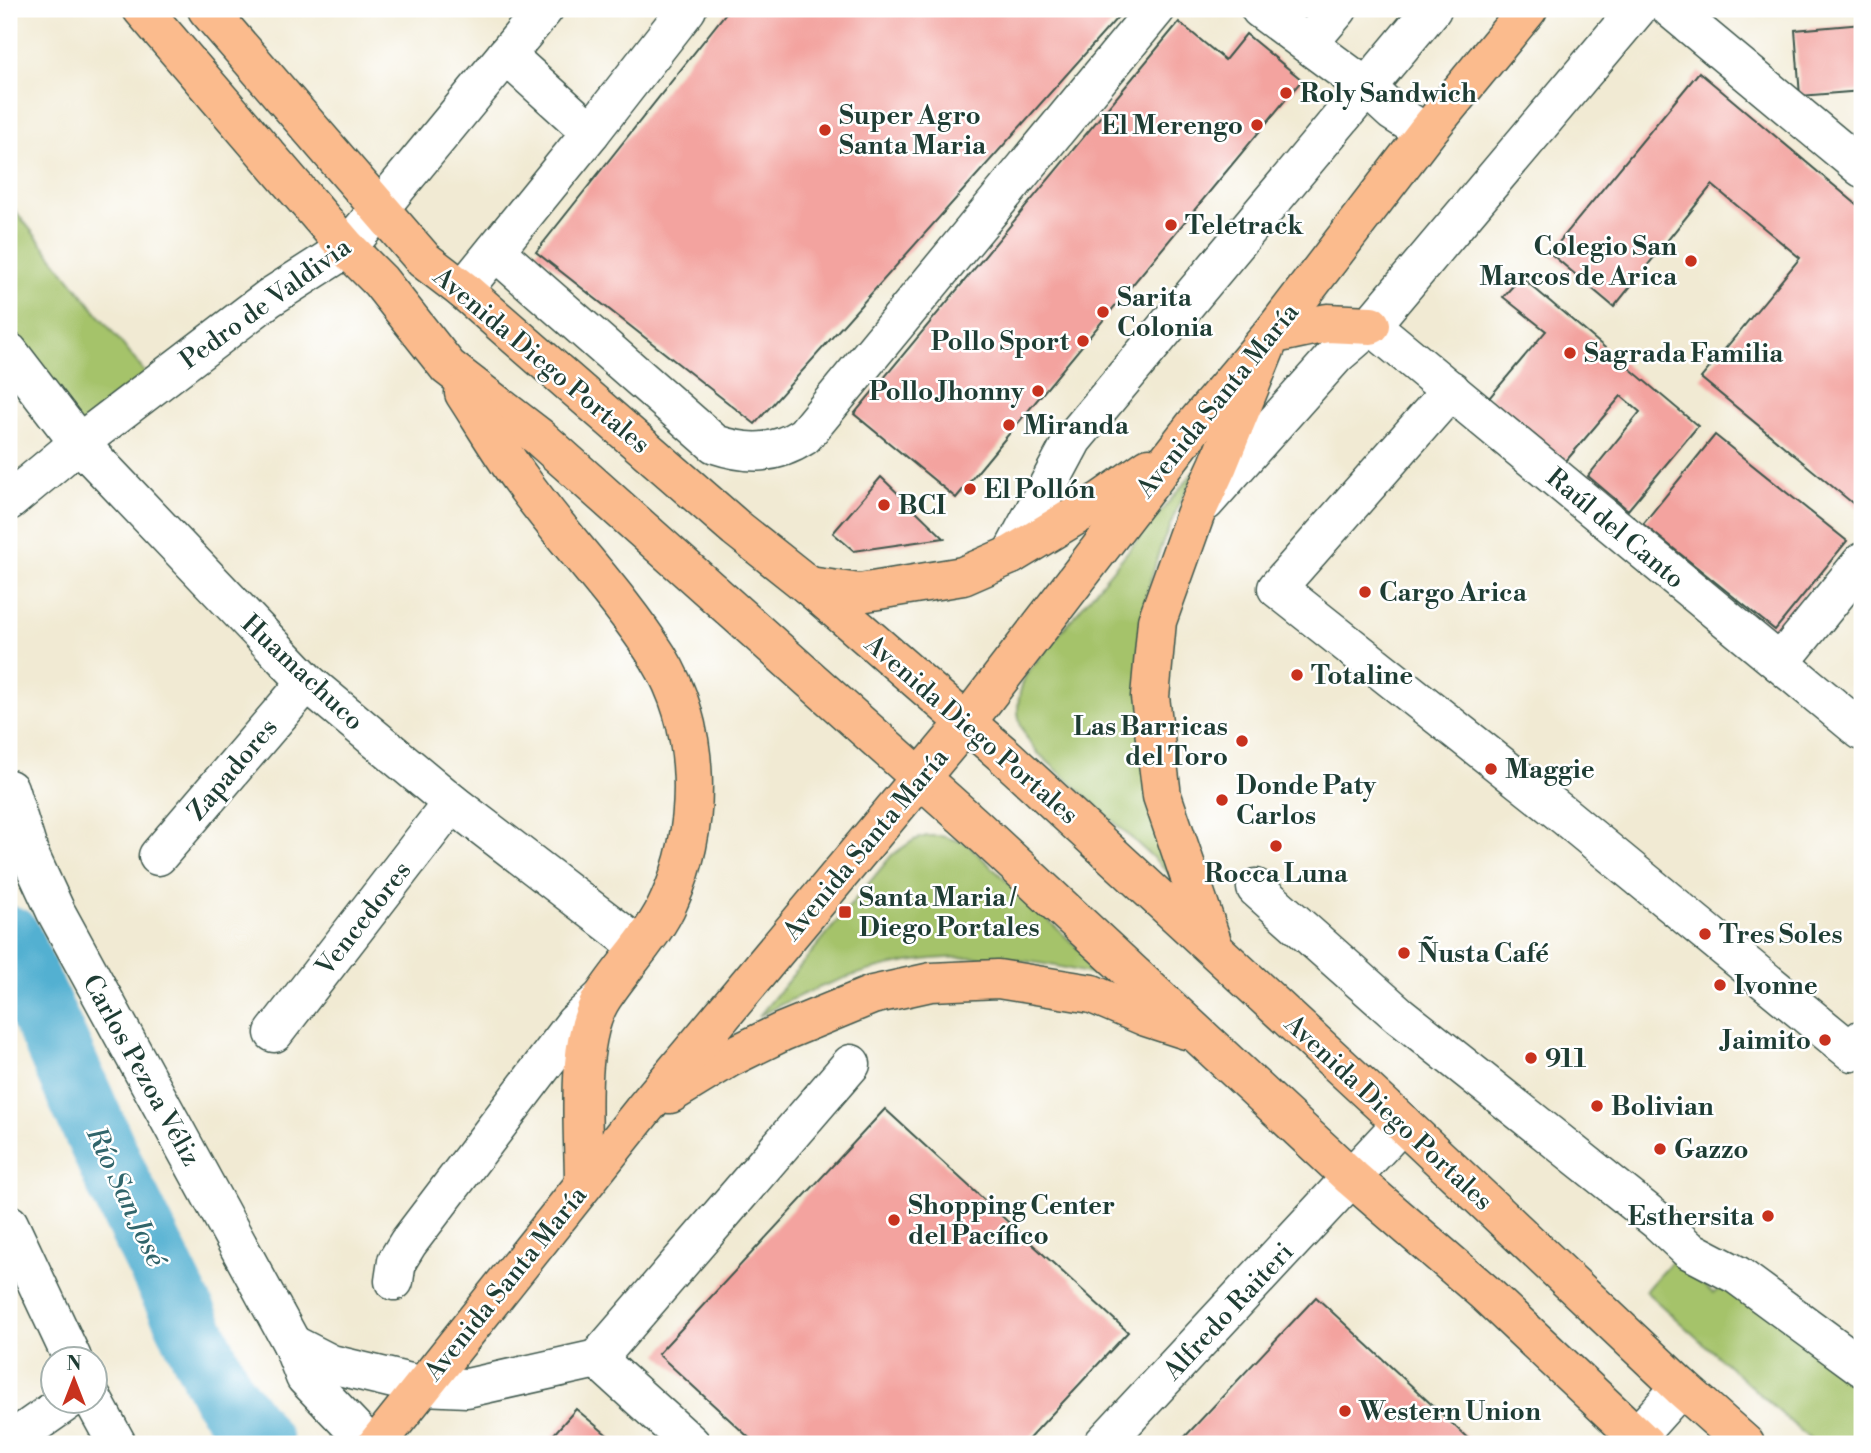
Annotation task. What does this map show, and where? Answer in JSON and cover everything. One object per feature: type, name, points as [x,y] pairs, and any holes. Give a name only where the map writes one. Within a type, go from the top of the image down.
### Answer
[{"type":"main road","name":"Avenida Diego Portales","points":[[142,9],[347,248],[380,281],[447,367],[539,437],[920,778],[1352,1178],[1485,1293],[1638,1442]]},
{"type":"main road","name":"Avenida Diego Portales","points":[[206,9],[424,260],[463,290],[736,528],[809,586],[1005,755],[1745,1444]]},
{"type":"main road","name":"Avenida Santa María","points":[[377,1444],[644,1109],[966,723],[1194,426],[1270,335],[1426,134],[1528,9]]},
{"type":"main road","points":[[1215,951],[1162,796],[1150,697],[1157,621],[1195,514],[1218,465],[1270,335],[1327,323],[1371,325]]},
{"type":"main road","points":[[447,367],[522,481],[626,611],[659,659],[677,699],[687,732],[693,802],[681,871],[668,904],[601,999],[584,1049],[584,1184]]},
{"type":"main road","points":[[809,586],[860,593],[963,576],[1011,555],[1102,500],[1149,468],[1194,426]]},
{"type":"main road","points":[[644,1109],[729,1058],[782,1032],[872,995],[931,982],[998,979],[1092,994],[1146,1017],[1199,1034]]},
{"type":"street","name":"Pedro de Valdivia","points":[[9,501],[79,443],[269,299],[347,248],[544,9]]},
{"type":"street","points":[[463,290],[592,132],[687,9]]},
{"type":"street","points":[[495,251],[715,444],[744,452],[778,450],[804,436],[1156,9]]},
{"type":"street","points":[[1260,9],[1426,134]]},
{"type":"street","points":[[1308,44],[1338,9]]},
{"type":"street","points":[[1011,555],[1073,439],[1432,9]]},
{"type":"street","name":"Avenida Santa María","points":[[1195,514],[1335,356],[1371,325],[1637,9]]},
{"type":"street","points":[[1671,9],[1862,168]]},
{"type":"street","points":[[506,55],[592,132]]},
{"type":"street","name":"Raúl del Canto","points":[[1371,325],[1862,731]]},
{"type":"street","name":"Huamachuco","points":[[9,352],[79,443],[307,682],[452,803],[640,947]]},
{"type":"street","points":[[1451,390],[1277,587],[1857,1045]]},
{"type":"street","points":[[1780,663],[1862,562]]},
{"type":"street","name":"Zapadores","points":[[158,856],[307,682]]},
{"type":"street","name":"Carlos Pezoa Véliz","points":[[9,789],[30,856],[56,912],[292,1344],[305,1377],[369,1444]]},
{"type":"street","name":"Vencedores","points":[[274,1033],[452,803]]},
{"type":"street","points":[[1256,888],[1399,1015],[1659,1222],[1689,1250],[1737,1275],[1862,1367]]},
{"type":"street","points":[[394,1281],[397,1261],[408,1243],[575,1023],[601,999]]},
{"type":"street","points":[[292,1344],[331,1364],[423,1386],[467,1388],[597,1359],[851,1064]]},
{"type":"street","name":"Alfredo Raiteri","points":[[1103,1444],[1402,1123]]},
{"type":"street","points":[[9,1224],[65,1344]]},
{"type":"street","points":[[597,1359],[691,1444]]},
{"type":"street","points":[[1638,1442],[1681,1387]]},
{"type":"street","points":[[9,1442],[50,1414]]},
{"type":"street","points":[[100,1414],[117,1444]]},
{"type":"green space","points":[[9,203],[148,376],[79,430],[9,343]]},
{"type":"green space","points":[[1202,462],[1179,504],[1160,549],[1146,596],[1184,886],[1038,753],[1021,725],[1018,706],[1026,674]]},
{"type":"green space","points":[[941,836],[966,843],[1112,980],[1019,960],[975,957],[931,959],[846,977],[759,1016],[892,855],[914,840]]},
{"type":"green space","points":[[1673,1260],[1713,1293],[1729,1284],[1862,1377],[1862,1444],[1815,1444],[1645,1291]]},
{"type":"building","name":"Super Agro Santa Maria","points":[[729,9],[1125,9],[755,424],[536,252]]},
{"type":"building","points":[[1179,22],[1225,60],[1246,34],[1302,80],[956,498],[854,414]]},
{"type":"building","points":[[1862,24],[1862,91],[1800,96],[1795,30]]},
{"type":"building","points":[[1699,72],[1862,209],[1862,511],[1701,378],[1800,258],[1712,185],[1614,307],[1550,253]]},
{"type":"building","name":"Sagrada Familia","points":[[1521,277],[1698,426],[1628,510],[1588,476],[1640,412],[1621,396],[1566,461],[1489,398],[1546,331],[1503,297]]},
{"type":"building","points":[[1715,435],[1847,541],[1775,630],[1643,524]]},
{"type":"building","name":"BCI","points":[[881,477],[944,538],[854,551],[833,533]]},
{"type":"building","name":"Shopping Center del Pacífico","points":[[885,1109],[1128,1332],[1024,1444],[756,1444],[658,1354]]},
{"type":"building","points":[[1316,1297],[1474,1444],[1309,1444],[1304,1440],[1301,1444],[1178,1444]]},
{"type":"building","points":[[576,1409],[618,1444],[545,1444]]},
{"type":"waterway","name":"Río San José","points":[[9,938],[118,1181],[223,1394],[261,1444]]},
{"type":"place","name":"Roly Sandwich","points":[[1286,93]]},
{"type":"place","name":"El Merengo","points":[[1257,125]]},
{"type":"place","name":"Super Agro Santa Maria","points":[[825,130]]},
{"type":"place","name":"Teletrack","points":[[1171,225]]},
{"type":"place","name":"Colegio San Marcos de Arica","points":[[1691,261]]},
{"type":"place","name":"Sarita Colonia","points":[[1103,312]]},
{"type":"place","name":"Pollo Sport","points":[[1083,341]]},
{"type":"place","name":"Sagrada Familia","points":[[1570,353]]},
{"type":"place","name":"Pollo Jhonny","points":[[1038,391]]},
{"type":"place","name":"Miranda","points":[[1009,425]]},
{"type":"place","name":"El Pollón","points":[[970,489]]},
{"type":"place","name":"BCI","points":[[884,505]]},
{"type":"place","name":"Cargo Arica","points":[[1365,592]]},
{"type":"place","name":"Totaline","points":[[1297,675]]},
{"type":"place","name":"Las Barricas del Toro","points":[[1242,741]]},
{"type":"place","name":"Maggie","points":[[1491,769]]},
{"type":"place","name":"Donde Paty Carlos","points":[[1222,800]]},
{"type":"place","name":"Rocca Luna","points":[[1276,846]]},
{"type":"place","name":"Santa Maria / Diego Portales","points":[[845,912]]},
{"type":"place","name":"Tres Soles","points":[[1705,934]]},
{"type":"place","name":"Ñusta Café","points":[[1404,953]]},
{"type":"place","name":"Ivonne","points":[[1720,985]]},
{"type":"place","name":"Jaimito","points":[[1825,1040]]},
{"type":"place","name":"911","points":[[1531,1058]]},
{"type":"place","name":"Bolivian","points":[[1597,1106]]},
{"type":"place","name":"Gazzo","points":[[1660,1149]]},
{"type":"place","name":"Esthersita","points":[[1768,1216]]},
{"type":"place","name":"Shopping Center del Pacífico","points":[[894,1220]]},
{"type":"place","name":"Western Union","points":[[1345,1411]]}]
